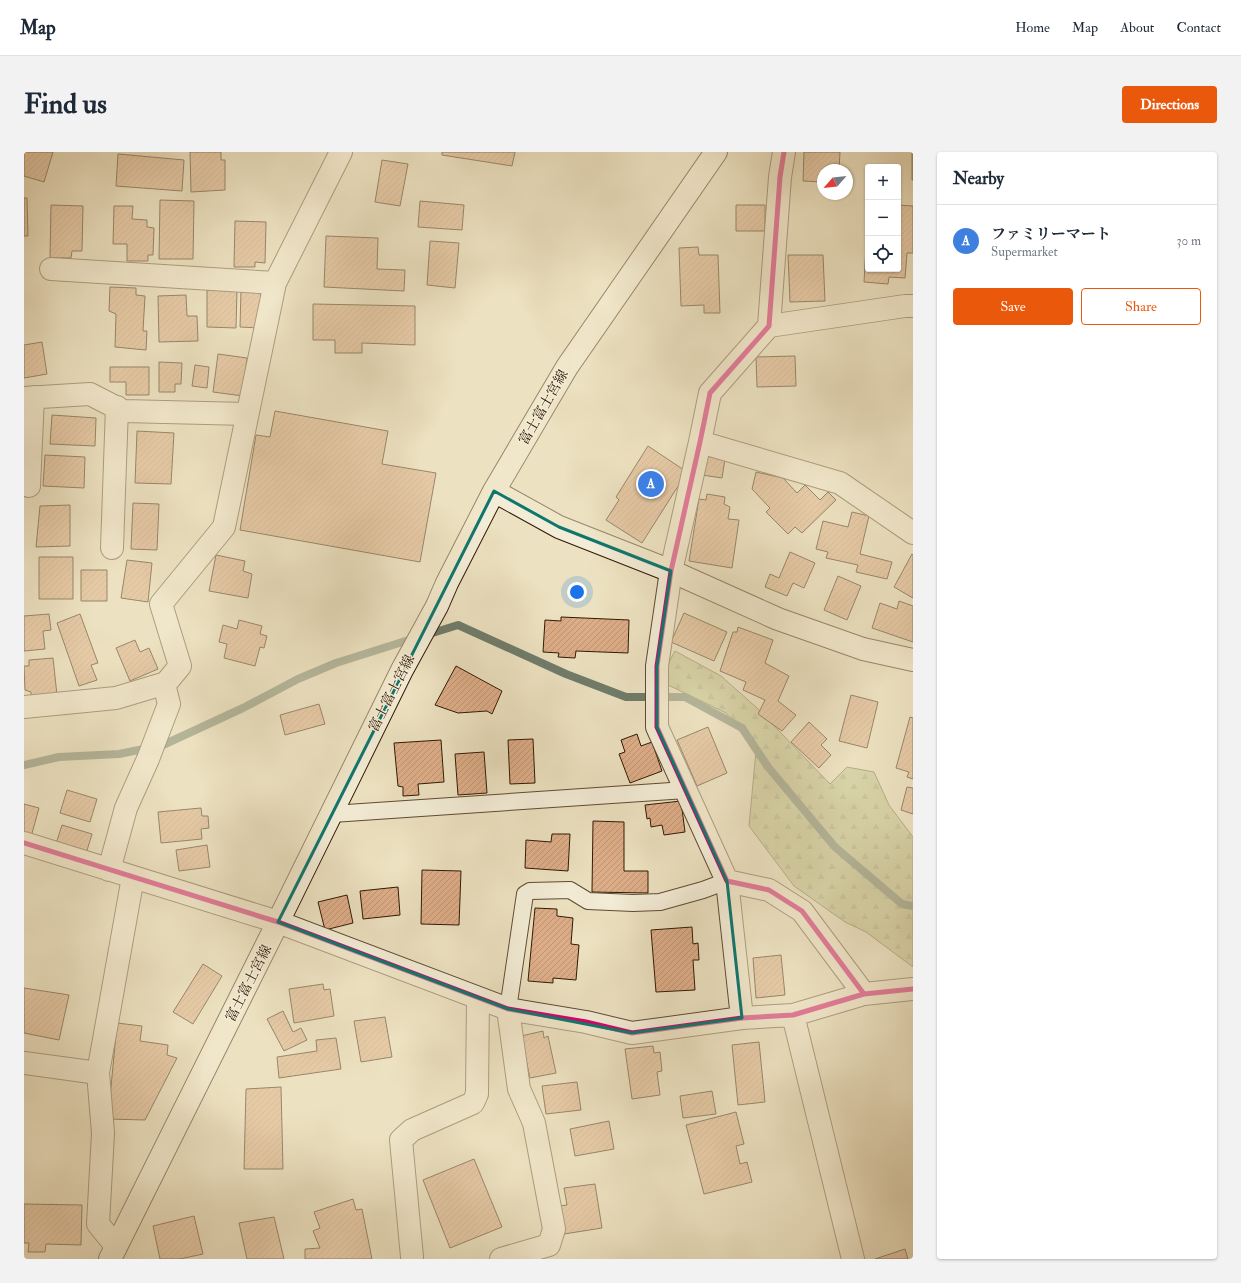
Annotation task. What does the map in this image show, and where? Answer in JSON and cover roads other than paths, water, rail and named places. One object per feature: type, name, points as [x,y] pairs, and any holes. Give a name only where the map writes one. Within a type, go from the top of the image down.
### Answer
[{"type":"street","points":[[24,707],[116,698],[166,683],[180,666],[161,604],[224,528],[247,414],[264,343],[275,283],[341,152]]},
{"type":"street","name":"富士富士宮線","points":[[113,1252],[332,814],[402,670],[437,606],[447,583],[494,491],[566,367],[716,152]]},
{"type":"street","points":[[742,1018],[727,881],[657,727],[657,666],[671,572],[710,394],[769,326],[780,177],[784,152]]},
{"type":"street","points":[[51,269],[275,283]]},
{"type":"street","points":[[769,326],[913,306]]},
{"type":"street","points":[[29,486],[29,397],[90,394],[123,411],[247,414]]},
{"type":"street","points":[[112,548],[117,407]]},
{"type":"street","points":[[700,442],[840,483],[913,533]]},
{"type":"street","points":[[494,491],[559,527],[671,572],[778,619],[863,648],[913,660]]},
{"type":"street","points":[[109,870],[126,808],[159,732],[169,704],[164,684]]},
{"type":"street","points":[[24,843],[278,922],[508,1009],[586,1022],[632,1033],[742,1018],[793,1015],[864,994],[913,989]]},
{"type":"street","points":[[113,1252],[98,1224],[103,1133],[98,1074],[132,877]]},
{"type":"street","points":[[727,881],[769,890],[802,911],[864,994]]},
{"type":"street","points":[[414,1258],[401,1140],[412,1130],[472,1103],[477,1094],[478,998]]},
{"type":"street","points":[[501,1259],[549,1244],[554,1229],[534,1123],[519,1089],[508,1009]]},
{"type":"street","points":[[793,1015],[853,1259]]},
{"type":"street","points":[[24,1063],[98,1074]]},
{"type":"lane","points":[[332,814],[686,790]]},
{"type":"lane","points":[[508,1009],[525,894],[530,891],[570,890],[588,901],[633,903],[660,902],[703,890],[727,881]]},
{"type":"waterway","points":[[426,635],[458,625],[566,674],[626,697],[685,697],[742,728],[768,767],[835,847],[902,904],[913,906]]},
{"type":"waterway","points":[[24,765],[59,757],[119,754],[163,745],[243,708],[298,679],[336,663],[415,638]]},
{"type":"place","name":"ファミリーマート","points":[[651,484]]}]
